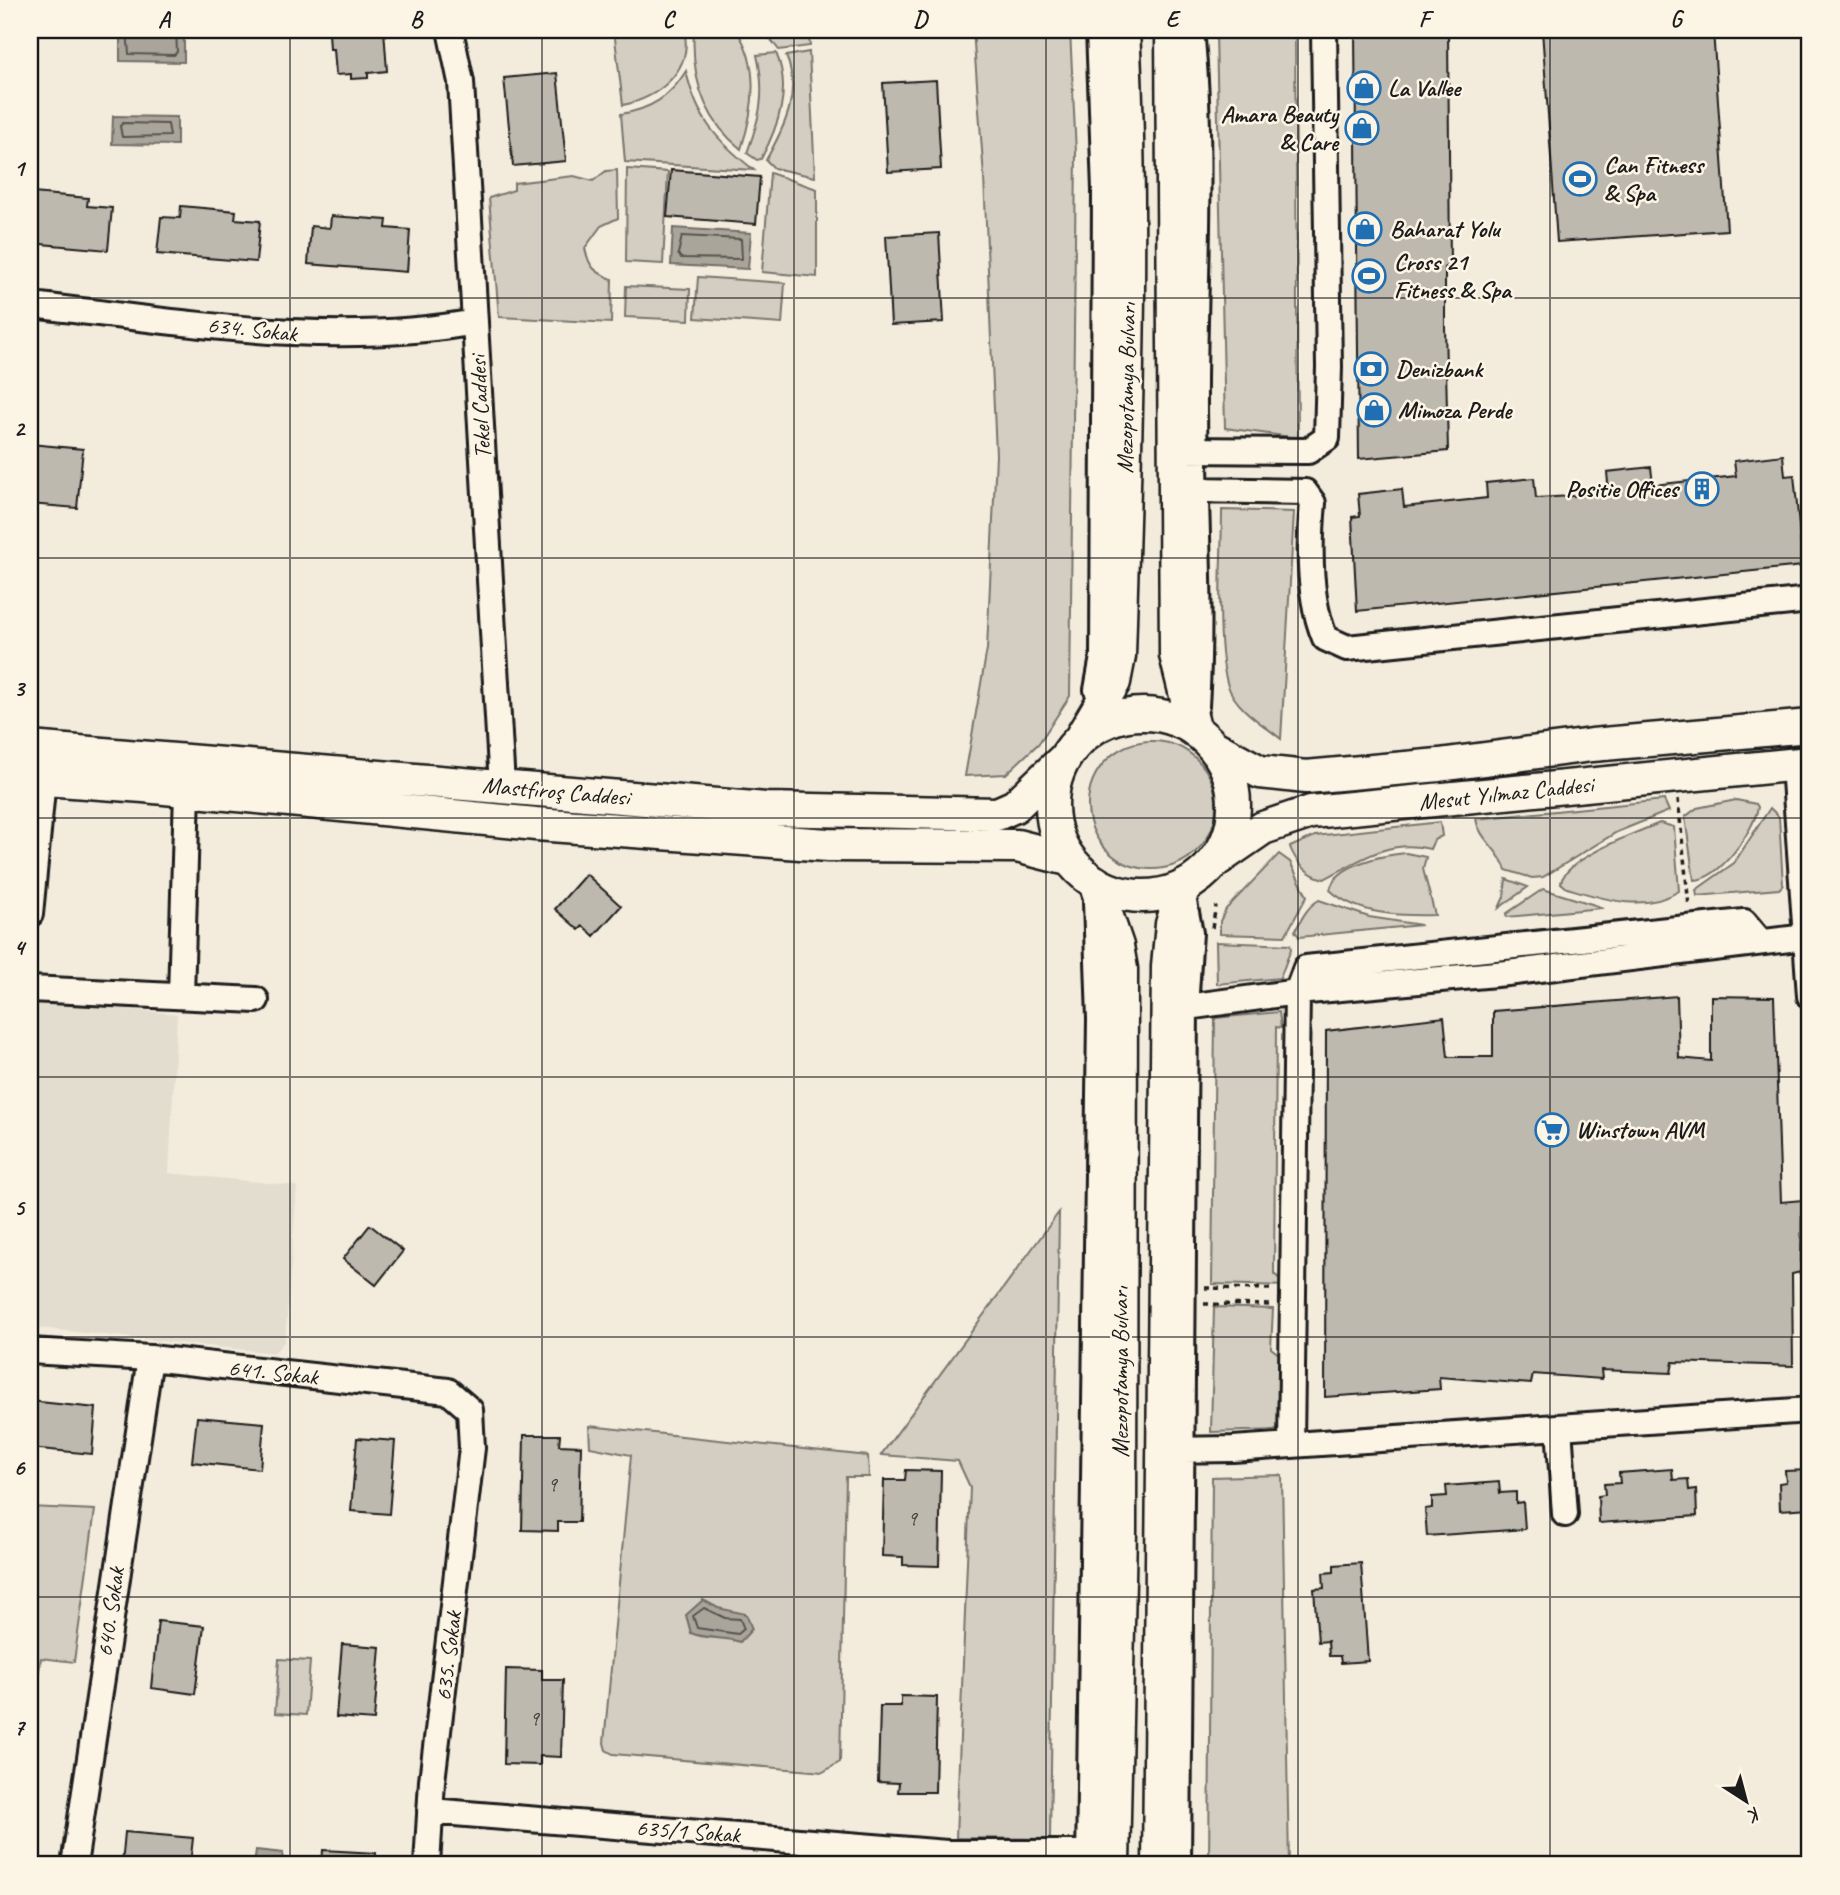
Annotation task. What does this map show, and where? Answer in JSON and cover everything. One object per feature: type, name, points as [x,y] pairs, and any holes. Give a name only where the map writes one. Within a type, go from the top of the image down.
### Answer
[{"type":"main road","name":"Mezopotamya Bulvarı","points":[[1072,748],[1114,682],[1119,656],[1128,366],[1123,30]]},
{"type":"main road","name":"Mezopotamya Bulvarı","points":[[1172,30],[1185,451],[1176,655],[1205,738]]},
{"type":"main road","points":[[1136,713],[1167,716],[1205,738],[1230,775],[1235,805],[1230,835],[1215,861],[1183,889],[1167,893],[1139,897],[1096,885],[1068,859],[1056,836],[1051,810],[1053,784],[1072,748],[1107,720],[1136,713]]},
{"type":"main road","name":"Mesut Yılmaz Caddesi","points":[[1205,738],[1259,772],[1306,777],[1439,765],[1592,745],[1810,726]]},
{"type":"main road","name":"Mastfıroş Caddesi","points":[[30,748],[766,809],[997,814],[1015,806],[1072,748]]},
{"type":"main road","name":"Mesut Yılmaz Caddesi","points":[[1215,861],[1263,828],[1311,812],[1802,764]]},
{"type":"main road","name":"Mastfıroş Caddesi","points":[[36,779],[187,791],[460,819],[814,844],[1017,846],[1068,859]]},
{"type":"main road","name":"Mezopotamya Bulvarı","points":[[1096,885],[1117,946],[1121,969],[1120,1531],[1101,1859]]},
{"type":"main road","name":"Mezopotamya Bulvarı","points":[[1159,1865],[1174,1450],[1177,1008],[1172,924],[1183,889]]},
{"type":"street","name":"Tekel Caddesi","points":[[450,30],[461,82],[502,786]]},
{"type":"street","points":[[1072,748],[1100,680],[1103,657],[1105,190],[1099,30]]},
{"type":"street","points":[[1191,30],[1198,168],[1185,451],[1196,491],[1197,682],[1205,738]]},
{"type":"street","points":[[1185,451],[1308,451],[1326,438],[1329,367],[1324,30]]},
{"type":"street","name":"634. Sokak","points":[[30,305],[308,335],[433,330],[475,322]]},
{"type":"street","points":[[1196,491],[1305,492],[1313,503],[1310,538],[1317,620],[1325,638],[1347,649],[1810,600]]},
{"type":"street","points":[[1802,764],[1810,996]]},
{"type":"street","points":[[30,914],[36,779]]},
{"type":"street","points":[[181,996],[187,791]]},
{"type":"street","points":[[1291,1445],[1297,992],[1307,968],[1744,922],[1761,942]]},
{"type":"street","points":[[1177,1008],[1297,992],[1507,973],[1806,937]]},
{"type":"street","points":[[30,989],[256,1000]]},
{"type":"street","name":"641. Sokak","points":[[30,1351],[150,1358],[448,1391],[470,1410],[472,1448]]},
{"type":"street","name":"640. Sokak","points":[[74,1865],[150,1358]]},
{"type":"street","points":[[1178,1865],[1174,1450],[1291,1445],[1810,1410]]},
{"type":"street","points":[[1559,1427],[1565,1514]]},
{"type":"street","name":"635. Sokak","points":[[427,1865],[430,1811],[472,1448]]},
{"type":"street","name":"635/1 Sokak","points":[[430,1811],[947,1853],[1101,1859]]},
{"type":"path","points":[[1677,793],[1691,928]]},
{"type":"path","points":[[1196,1288],[1293,1297]]},
{"type":"path","points":[[1196,1304],[1293,1297]]},
{"type":"shaded area","points":[[614,30],[684,30],[686,44],[684,57],[670,80],[649,96],[623,105]]},
{"type":"shaded area","points":[[694,30],[736,30],[744,44],[753,88],[741,149],[717,124],[702,96],[695,64]]},
{"type":"shaded area","points":[[763,30],[808,30],[810,46],[779,50]]},
{"type":"shaded area","points":[[973,30],[1070,30],[1076,153],[1070,696],[1039,743],[1006,774],[965,776],[987,649],[996,455],[984,177]]},
{"type":"shaded area","points":[[1295,30],[1298,438],[1225,428],[1216,33]]},
{"type":"shaded area","points":[[809,52],[815,177],[774,168],[766,160],[789,110],[792,83],[786,56]]},
{"type":"shaded area","points":[[776,53],[783,80],[781,108],[767,147],[761,159],[757,160],[747,153],[760,105],[761,82],[757,55]]},
{"type":"shaded area","points":[[686,71],[702,116],[729,149],[754,170],[625,162],[621,114],[642,109],[659,100]]},
{"type":"shaded area","points":[[627,169],[668,172],[663,264],[626,262]]},
{"type":"shaded area","points":[[617,170],[618,218],[601,226],[585,248],[593,268],[612,279],[611,323],[499,317],[489,198],[514,190],[514,183],[574,176],[593,181],[606,171]]},
{"type":"shaded area","points":[[770,173],[817,189],[817,277],[762,272]]},
{"type":"shaded area","points":[[698,277],[785,283],[782,324],[695,318]]},
{"type":"shaded area","points":[[626,286],[690,289],[689,320],[625,317]]},
{"type":"shaded area","points":[[1222,510],[1294,512],[1281,739],[1237,702],[1228,686],[1220,624]]},
{"type":"shaded area","points":[[1152,741],[1177,746],[1197,760],[1211,780],[1216,805],[1211,830],[1197,850],[1177,864],[1152,869],[1127,864],[1107,850],[1093,830],[1088,805],[1093,780],[1107,760],[1127,746]]},
{"type":"shaded area","points":[[1664,800],[1669,811],[1617,832],[1543,877],[1532,878],[1506,870],[1481,833],[1476,819]]},
{"type":"shaded area","points":[[1736,800],[1756,804],[1758,807],[1750,828],[1725,863],[1704,878],[1694,880],[1685,817],[1697,808]]},
{"type":"shaded area","points":[[1770,808],[1779,817],[1783,885],[1779,889],[1697,896],[1696,890],[1734,863]]},
{"type":"shaded area","points":[[1440,822],[1442,836],[1434,840],[1430,849],[1415,846],[1388,849],[1324,879],[1303,868],[1290,847],[1315,836]]},
{"type":"shaded area","points":[[1660,823],[1674,827],[1679,891],[1666,898],[1638,903],[1609,900],[1567,888],[1561,883],[1565,874],[1588,856],[1620,839]]},
{"type":"shaded area","points":[[1406,853],[1426,857],[1423,869],[1435,915],[1394,914],[1366,909],[1353,905],[1330,890],[1334,881],[1350,867]]},
{"type":"shaded area","points":[[1279,854],[1290,862],[1307,896],[1285,936],[1220,934],[1220,921],[1226,909]]},
{"type":"shaded area","points":[[1506,879],[1528,887],[1499,908],[1504,897]]},
{"type":"shaded area","points":[[1543,889],[1601,908],[1507,917],[1506,914]]},
{"type":"shaded area","points":[[1319,900],[1369,917],[1421,925],[1299,937],[1295,931],[1308,909]]},
{"type":"shaded area","points":[[1216,942],[1290,945],[1291,949],[1280,978],[1217,984]]},
{"type":"shaded area","points":[[32,1001],[177,1014],[169,1173],[297,1186],[285,1341],[274,1353],[30,1327]]},
{"type":"shaded area","points":[[1279,1012],[1281,1028],[1276,1027],[1274,1274],[1288,1286],[1212,1284],[1215,1018]]},
{"type":"shaded area","points":[[1059,1212],[1050,1839],[956,1838],[970,1487],[958,1461],[881,1455]]},
{"type":"shaded area","points":[[1214,1307],[1273,1309],[1271,1348],[1284,1358],[1281,1430],[1211,1432]]},
{"type":"shaded area","points":[[589,1426],[868,1456],[869,1477],[846,1477],[840,1762],[823,1772],[613,1754],[606,1750],[604,1743],[631,1455],[590,1447]]},
{"type":"shaded area","points":[[1282,1475],[1289,1865],[1209,1865],[1212,1477]]},
{"type":"shaded area","points":[[30,1507],[95,1510],[74,1662],[41,1658],[38,1676],[30,1675]]},
{"type":"shaded area","points":[[279,1659],[310,1661],[306,1715],[275,1713]]},
{"type":"water","points":[[120,32],[184,33],[184,62],[120,61]]},
{"type":"water","points":[[113,116],[177,117],[177,145],[112,144]]},
{"type":"water","points":[[673,228],[751,233],[748,269],[671,265]]},
{"type":"water","points":[[703,1600],[718,1608],[746,1614],[752,1629],[740,1642],[691,1633],[686,1615]]},
{"type":"water","points":[[256,1850],[283,1853],[281,1865],[254,1865]]},
{"type":"building","points":[[333,30],[384,30],[387,71],[368,73],[368,78],[351,79],[351,74],[336,75],[334,49],[330,49],[329,33]]},
{"type":"building","points":[[1448,30],[1450,267],[1445,267],[1445,327],[1448,451],[1359,459],[1355,33]]},
{"type":"building","points":[[1542,30],[1713,30],[1727,230],[1557,242]]},
{"type":"building","points":[[557,73],[566,161],[513,166],[504,78]]},
{"type":"building","points":[[936,80],[941,169],[888,172],[883,83]]},
{"type":"building","points":[[671,170],[760,177],[756,224],[667,217]]},
{"type":"building","points":[[33,193],[88,198],[87,206],[112,208],[108,250],[30,243]]},
{"type":"building","points":[[181,206],[236,211],[235,219],[260,221],[256,262],[157,254],[161,217],[180,218]]},
{"type":"building","points":[[331,216],[387,220],[386,228],[410,230],[407,272],[308,264],[311,226],[330,228]]},
{"type":"building","points":[[939,233],[944,322],[891,325],[886,236]]},
{"type":"building","points":[[30,444],[83,449],[77,508],[30,504]]},
{"type":"building","points":[[1783,455],[1785,476],[1794,475],[1803,566],[1357,611],[1352,517],[1360,516],[1358,494],[1402,489],[1404,507],[1487,498],[1486,483],[1534,478],[1536,498],[1609,494],[1607,472],[1651,467],[1653,485],[1736,476],[1734,461]]},
{"type":"building","points":[[586,874],[621,906],[594,936],[583,926],[579,930],[555,909]]},
{"type":"building","name":"Winstown AVM","points":[[1677,996],[1679,1058],[1711,1061],[1711,996],[1774,997],[1781,1202],[1802,1200],[1801,1272],[1792,1274],[1793,1366],[1673,1362],[1671,1373],[1601,1370],[1602,1379],[1533,1374],[1531,1384],[1439,1377],[1440,1389],[1325,1397],[1326,1031],[1444,1017],[1448,1057],[1493,1057],[1493,1011]]},
{"type":"building","points":[[370,1225],[403,1251],[376,1285],[343,1259]]},
{"type":"building","points":[[30,1401],[96,1408],[92,1454],[30,1448]]},
{"type":"building","points":[[197,1417],[264,1423],[260,1469],[192,1462]]},
{"type":"building","points":[[524,1435],[560,1435],[559,1445],[581,1446],[579,1522],[558,1522],[558,1531],[522,1530]]},
{"type":"building","points":[[357,1438],[395,1441],[389,1514],[351,1511]]},
{"type":"building","points":[[1672,1469],[1673,1480],[1688,1479],[1689,1490],[1696,1489],[1697,1516],[1599,1523],[1598,1496],[1605,1495],[1604,1484],[1620,1483],[1619,1473]]},
{"type":"building","points":[[906,1470],[941,1471],[939,1566],[903,1565],[903,1557],[882,1556],[884,1480],[905,1480]]},
{"type":"building","points":[[1810,1470],[1810,1508],[1780,1510],[1779,1483],[1786,1482],[1785,1471]]},
{"type":"building","points":[[1499,1482],[1500,1493],[1516,1492],[1516,1503],[1523,1502],[1525,1529],[1427,1536],[1425,1509],[1432,1508],[1432,1497],[1447,1496],[1446,1486]]},
{"type":"building","points":[[1361,1563],[1368,1661],[1341,1663],[1340,1656],[1329,1656],[1328,1641],[1318,1642],[1314,1589],[1324,1588],[1323,1573],[1334,1572],[1334,1565]]},
{"type":"building","points":[[158,1621],[204,1626],[195,1694],[151,1688]]},
{"type":"building","points":[[342,1644],[380,1647],[374,1720],[336,1717]]},
{"type":"building","points":[[506,1669],[542,1670],[542,1680],[563,1680],[561,1757],[540,1756],[540,1765],[504,1764]]},
{"type":"building","points":[[901,1696],[937,1697],[935,1792],[898,1792],[899,1783],[878,1782],[880,1706],[901,1706]]},
{"type":"building","points":[[125,1832],[193,1838],[190,1865],[122,1865]]},
{"type":"building","points":[[323,1850],[376,1853],[375,1865],[322,1865]]},
{"type":"place","name":"La Vallee","points":[[1364,88]]},
{"type":"place","name":"Amara Beauty & Care","points":[[1362,128]]},
{"type":"place","name":"Can Fitness & Spa","points":[[1580,179]]},
{"type":"place","name":"Baharat Yolu","points":[[1365,229]]},
{"type":"place","name":"Cross 21 Fitness & Spa","points":[[1369,276]]},
{"type":"place","name":"Denizbank","points":[[1371,369]]},
{"type":"place","name":"Mimoza Perde","points":[[1374,410]]},
{"type":"place","name":"Positie Offices","points":[[1702,489]]},
{"type":"place","name":"Winstown AVM","points":[[1552,1130]]}]
